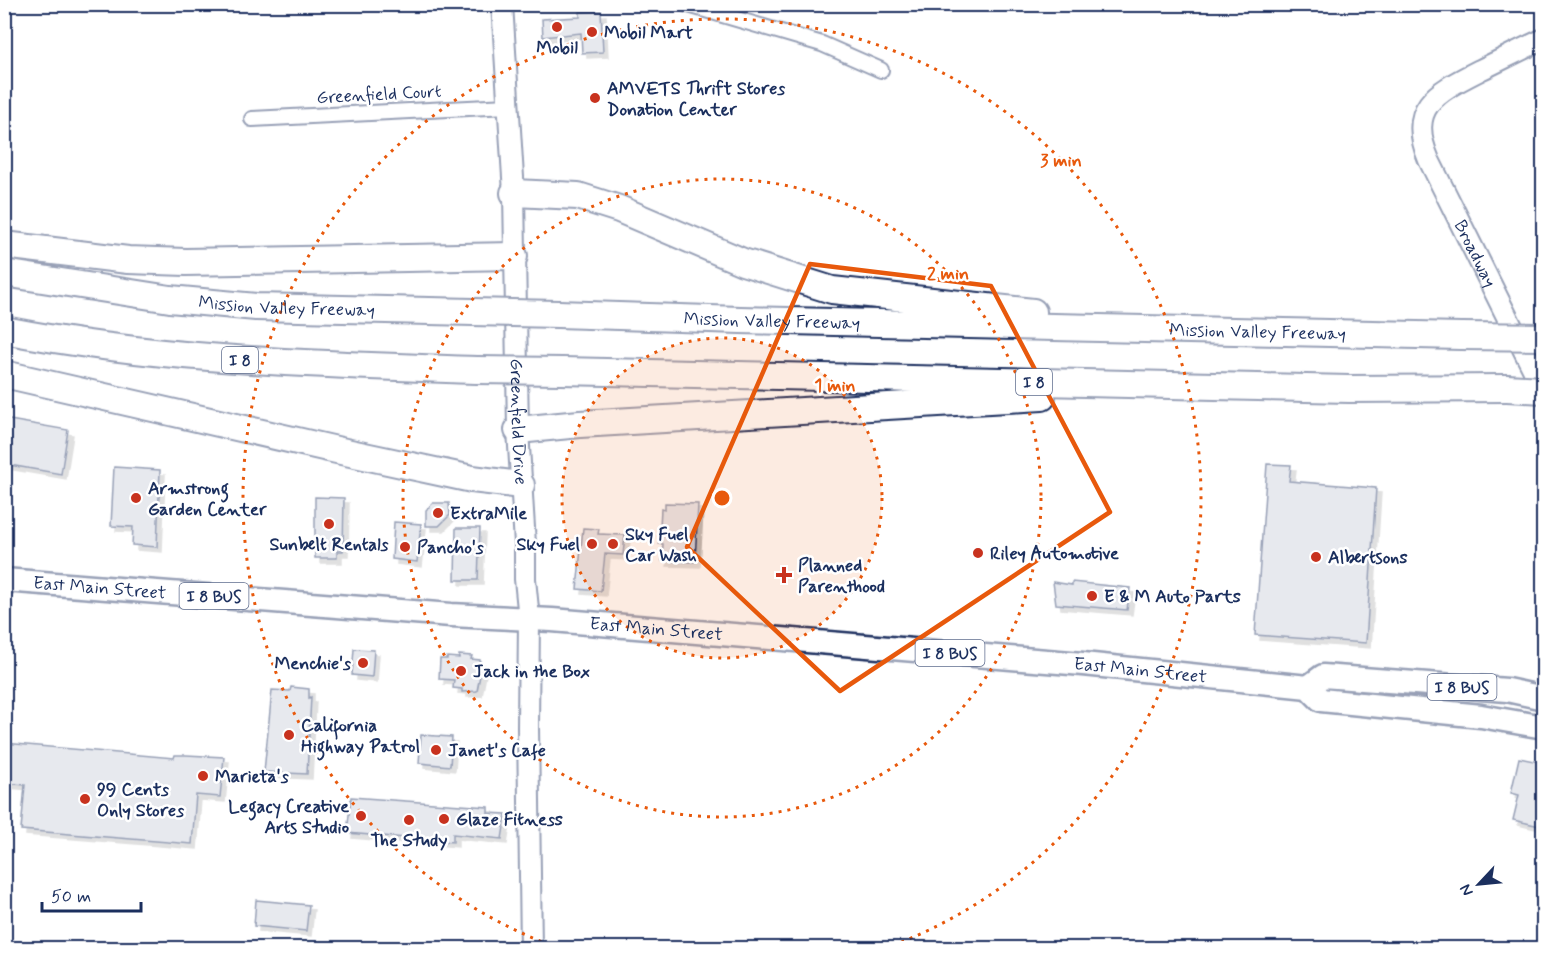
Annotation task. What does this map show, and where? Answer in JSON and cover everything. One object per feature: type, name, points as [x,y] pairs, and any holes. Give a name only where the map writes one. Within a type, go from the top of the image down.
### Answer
[{"type":"highway","points":[[514,192],[578,196],[618,209],[743,262],[832,290],[1052,314],[1242,331]]},
{"type":"highway","points":[[4,246],[107,258],[186,262],[514,256]]},
{"type":"highway","name":"Mission Valley Freeway","points":[[4,273],[170,299],[256,307],[751,321],[1544,337]]},
{"type":"highway","name":"I 8","points":[[4,330],[94,345],[182,356],[280,363],[477,370],[1349,389],[1507,388],[1544,391]]},
{"type":"highway","points":[[4,374],[341,451],[472,479],[521,486]]},
{"type":"highway","points":[[518,430],[579,424],[939,404],[1206,386]]},
{"type":"main road","name":"Greenfield Drive","points":[[502,4],[514,192],[518,430],[529,619],[531,948]]},
{"type":"main road","name":"Broadway","points":[[1544,39],[1435,95],[1423,112],[1420,123],[1421,135],[1429,160],[1544,391]]},
{"type":"main road","name":"East Main Street","points":[[4,580],[529,619],[1147,669],[1308,687],[1321,700],[1481,716],[1544,727]]},
{"type":"main road","name":"East Main Street","points":[[1308,687],[1323,676],[1507,690],[1544,698]]},
{"type":"street","points":[[685,4],[822,44],[881,70]]},
{"type":"street","name":"Greenfield Court","points":[[252,119],[508,106]]},
{"type":"highlighted area","points":[[810,264],[991,286],[1110,512],[840,691],[687,547]]},
{"type":"building","points":[[601,11],[603,52],[582,53],[581,33],[543,37],[542,19],[580,17],[580,12]]},
{"type":"building","points":[[4,419],[68,430],[61,474],[4,464]]},
{"type":"building","points":[[1267,464],[1291,465],[1289,481],[1376,488],[1366,643],[1255,635]]},
{"type":"building","name":"Armstrong Garden Center","points":[[114,467],[160,470],[157,547],[132,545],[133,527],[111,526]]},
{"type":"building","name":"Sunbelt Rentals","points":[[315,497],[344,498],[343,551],[337,551],[337,558],[315,558]]},
{"type":"building","name":"ExtraMile","points":[[433,503],[449,503],[450,515],[439,526],[426,526],[426,510]]},
{"type":"building","points":[[665,503],[698,504],[695,562],[662,561],[663,544],[659,544],[661,509],[665,510]]},
{"type":"building","name":"Pancho's","points":[[394,522],[421,524],[417,562],[392,559]]},
{"type":"building","points":[[456,528],[480,528],[478,580],[455,580]]},
{"type":"building","points":[[583,528],[599,529],[598,534],[625,535],[623,555],[605,554],[601,591],[577,589]]},
{"type":"building","name":"E & M Auto Parts","points":[[1053,582],[1130,588],[1127,610],[1056,604]]},
{"type":"building","name":"Menchie's","points":[[354,649],[374,650],[372,677],[352,675]]},
{"type":"building","name":"Jack in the Box","points":[[459,655],[472,656],[471,659],[480,660],[480,665],[482,665],[477,691],[462,692],[462,689],[453,688],[454,680],[439,679],[440,659],[459,658]]},
{"type":"building","name":"California Highway Patrol","points":[[291,687],[309,689],[309,698],[311,697],[307,774],[264,772],[272,690],[290,691]]},
{"type":"building","name":"Janet's Cafe","points":[[421,735],[452,737],[450,766],[419,763]]},
{"type":"building","name":"99 Cents Only Stores","points":[[4,743],[174,758],[175,755],[224,757],[220,797],[196,795],[192,844],[21,830],[25,785],[4,783]]},
{"type":"building","points":[[1519,758],[1544,763],[1544,827],[1513,820],[1519,795],[1511,793]]},
{"type":"building","points":[[351,797],[488,807],[488,813],[506,814],[502,839],[453,834],[453,842],[347,833]]},
{"type":"building","points":[[256,900],[309,905],[306,931],[254,926]]},
{"type":"place","name":"Mobil","points":[[557,27]]},
{"type":"place","name":"Mobil Mart","points":[[592,32]]},
{"type":"place","name":"AMVETS Thrift Stores Donation Center","points":[[595,98]]},
{"type":"place","name":"Armstrong Garden Center","points":[[136,498]]},
{"type":"place","name":"ExtraMile","points":[[438,513]]},
{"type":"place","name":"Sunbelt Rentals","points":[[329,524]]},
{"type":"place","name":"Sky Fuel","points":[[592,544]]},
{"type":"place","name":"Sky Fuel Car Wash","points":[[613,544]]},
{"type":"place","name":"Pancho's","points":[[405,547]]},
{"type":"place","name":"Riley Automotive","points":[[978,553]]},
{"type":"place","name":"Albertsons","points":[[1316,557]]},
{"type":"place","name":"Planned Parenthood","points":[[784,575]]},
{"type":"place","name":"E & M Auto Parts","points":[[1092,596]]},
{"type":"place","name":"Menchie's","points":[[363,663]]},
{"type":"place","name":"Jack in the Box","points":[[461,671]]},
{"type":"place","name":"California Highway Patrol","points":[[289,735]]},
{"type":"place","name":"Janet's Cafe","points":[[436,750]]},
{"type":"place","name":"Marieta's","points":[[203,776]]},
{"type":"place","name":"99 Cents Only Stores","points":[[85,799]]},
{"type":"place","name":"Legacy Creative Arts Studio","points":[[361,816]]},
{"type":"place","name":"Glaze Fitness","points":[[444,819]]},
{"type":"place","name":"The Study","points":[[409,820]]}]
